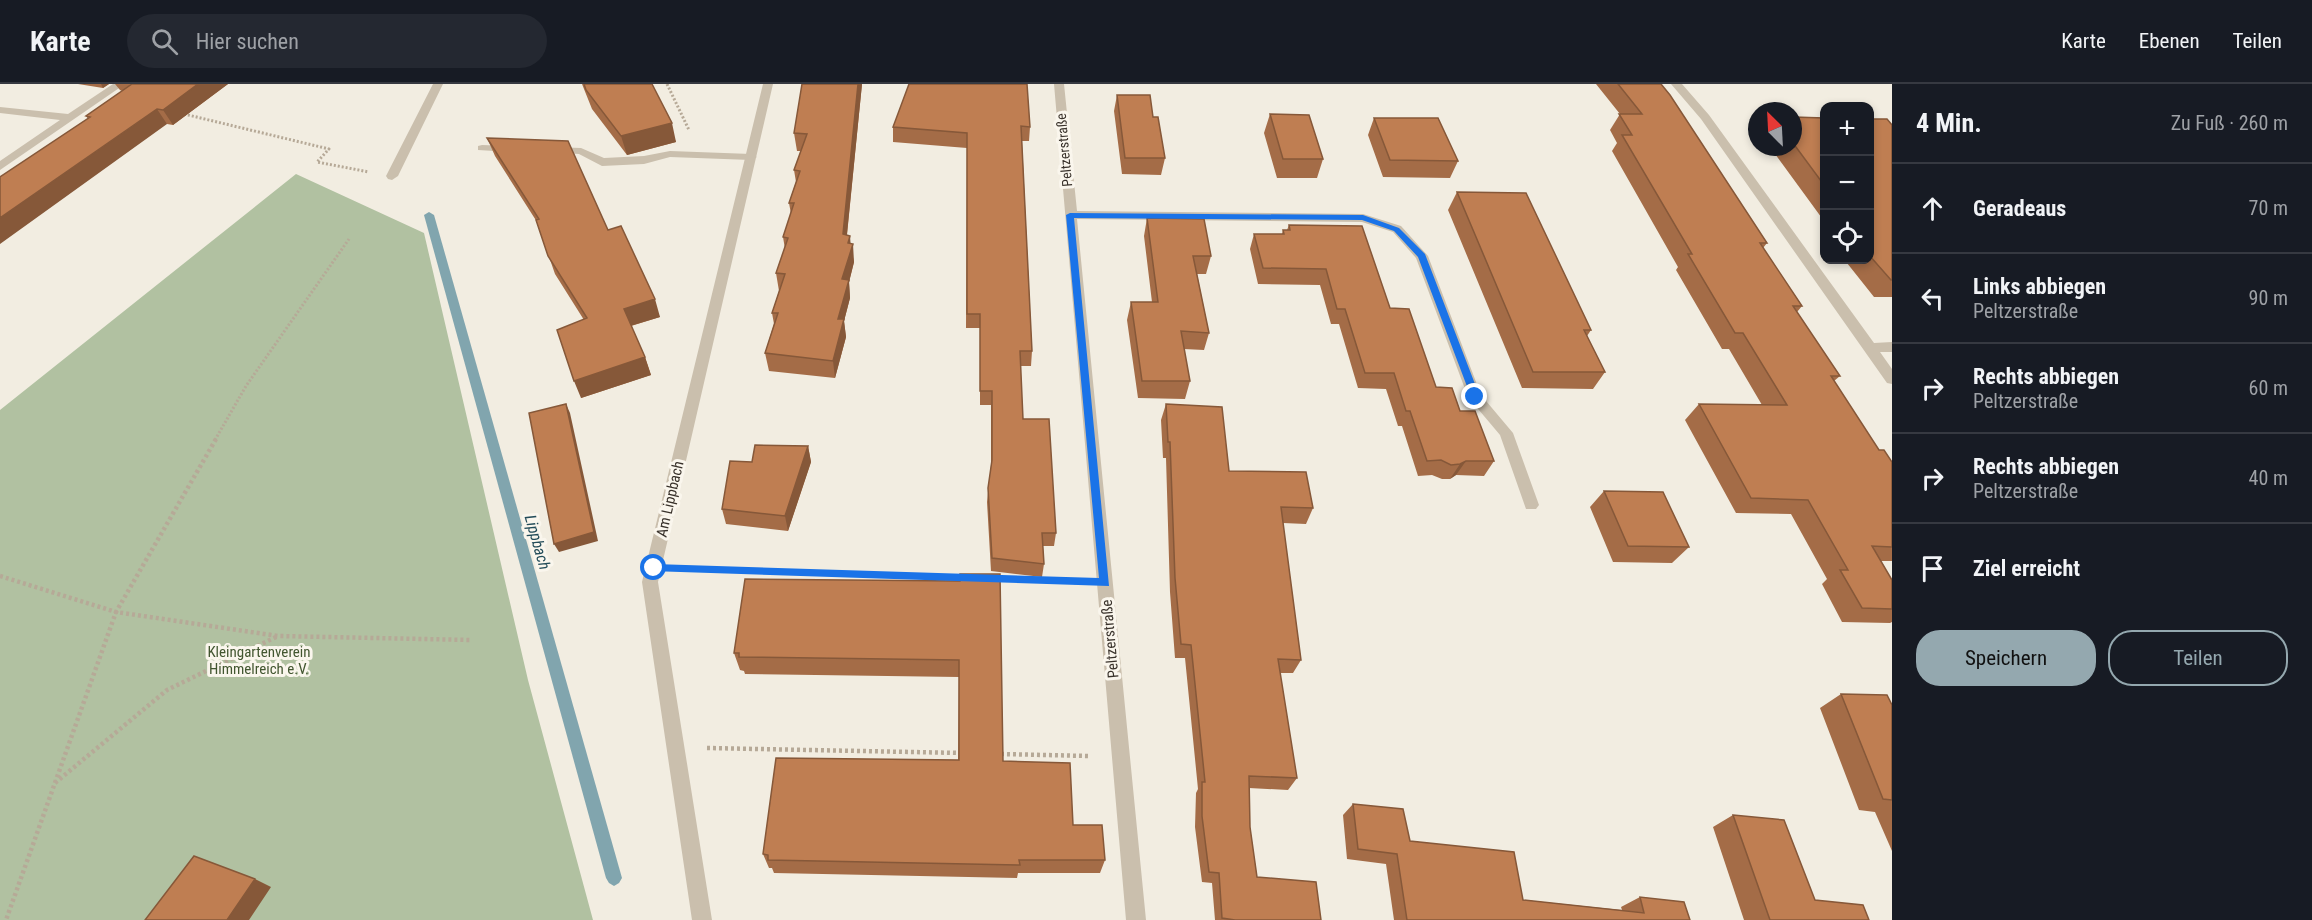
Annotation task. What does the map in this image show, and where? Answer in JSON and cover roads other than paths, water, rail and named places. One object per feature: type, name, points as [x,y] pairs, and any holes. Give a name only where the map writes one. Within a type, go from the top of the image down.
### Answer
[{"type":"street","points":[[0,166],[120,84]]},
{"type":"street","points":[[392,176],[438,84]]},
{"type":"street","name":"Am Lippbach","points":[[702,920],[650,582],[768,84]]},
{"type":"street","name":"Peltzerstraße","points":[[1059,84],[1136,920]]},
{"type":"street","points":[[1676,84],[1705,117],[1892,379]]},
{"type":"street","points":[[0,110],[70,118]]},
{"type":"street","points":[[482,148],[581,151],[602,162],[644,160],[670,154],[751,157]]},
{"type":"street","points":[[1070,215],[1363,218],[1397,229],[1422,256],[1475,397],[1506,433],[1531,505]]},
{"type":"street","points":[[1871,348],[1892,347]]},
{"type":"waterway","name":"Lippbach","points":[[429,215],[614,878]]},
{"type":"park label","name":"Kleingartenverein Himmelreich e.V.","points":[[259,660]]}]
